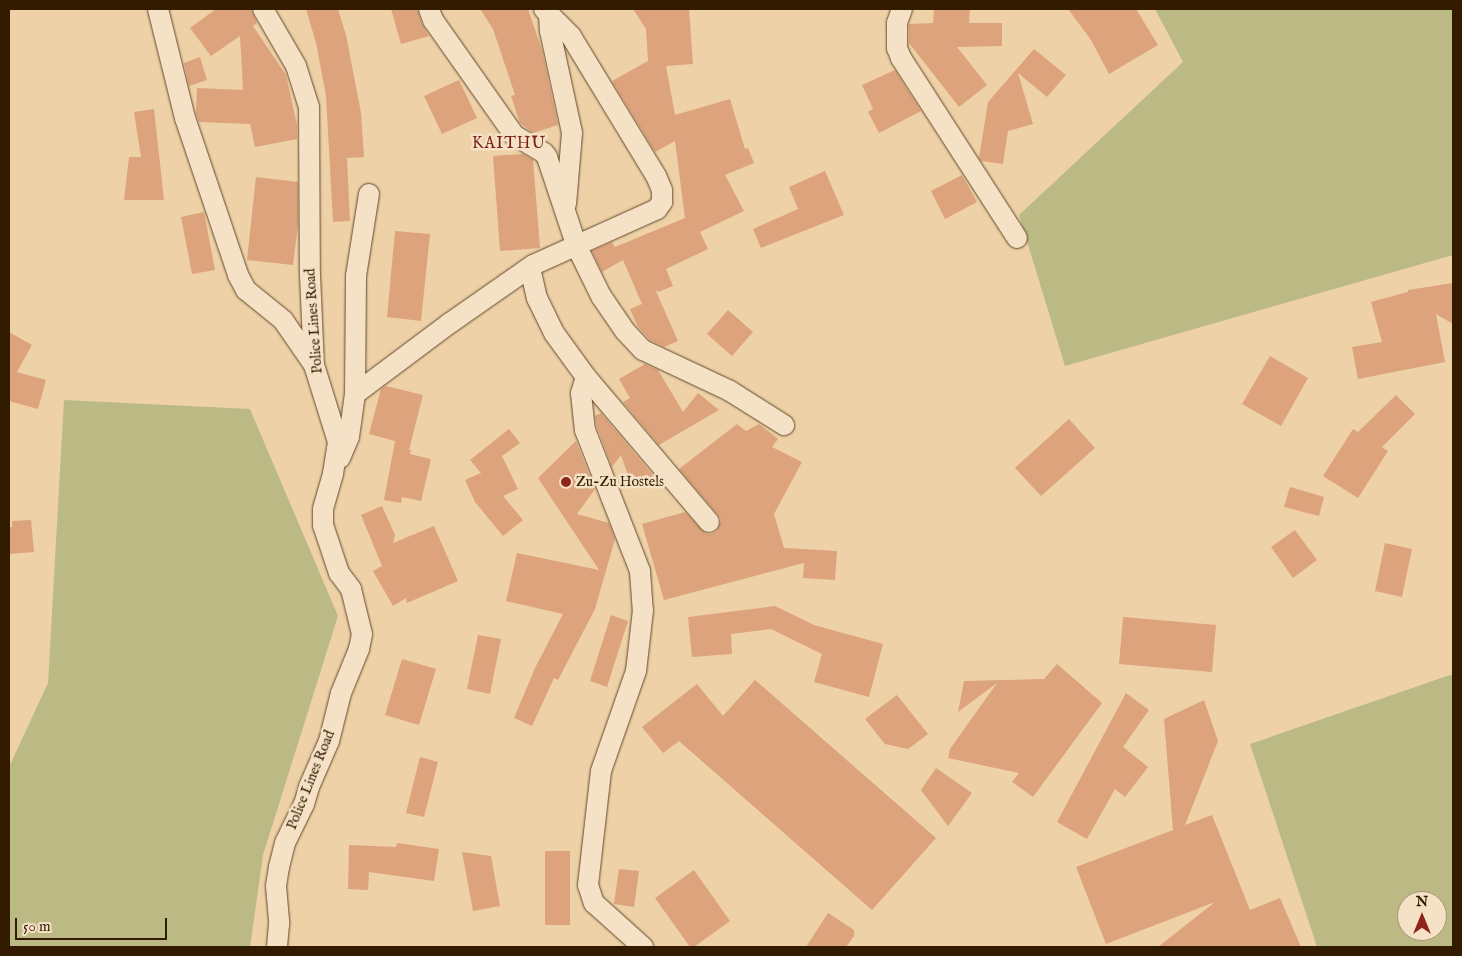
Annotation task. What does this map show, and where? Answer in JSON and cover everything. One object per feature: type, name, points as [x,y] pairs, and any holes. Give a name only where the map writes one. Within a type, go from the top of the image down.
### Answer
[{"type":"street","points":[[158,9],[185,118],[238,275],[246,290],[283,320],[314,365]]},
{"type":"street","name":"Police Lines Road","points":[[263,9],[296,66],[309,107],[310,275],[314,365],[338,442],[333,474],[324,509],[324,525],[340,573],[351,589],[362,634],[359,650],[346,679],[329,741],[309,787],[304,804],[285,843],[276,886],[279,924],[277,947]]},
{"type":"street","points":[[429,9],[433,20],[514,135],[544,152],[547,156],[577,247],[614,317],[643,350],[730,391],[784,425]]},
{"type":"street","points":[[902,9],[897,22],[897,48],[901,58],[1017,238]]},
{"type":"street","points":[[546,11],[572,133],[566,211]]},
{"type":"street","points":[[355,394],[450,323],[530,268],[657,208],[662,202],[662,190],[571,36],[546,11]]},
{"type":"street","points":[[333,474],[349,437],[355,394],[356,276],[368,194]]},
{"type":"street","points":[[530,268],[537,298],[554,334],[586,377],[709,522]]},
{"type":"street","points":[[586,377],[581,392],[585,430],[640,572],[643,610],[636,671],[602,771],[588,885],[594,903],[635,944]]},
{"type":"shaded area","points":[[1155,9],[1453,9],[1453,255],[1065,366],[1019,215],[1183,62]]},
{"type":"shaded area","points":[[64,400],[250,409],[338,616],[263,855],[250,947],[9,947],[9,767],[48,683]]},
{"type":"shaded area","points":[[1453,674],[1453,947],[1317,947],[1250,744]]},
{"type":"building","points":[[216,9],[251,9],[257,23],[253,26],[286,75],[297,125],[297,139],[255,147],[250,124],[199,122],[196,113],[197,88],[243,90],[240,36],[211,56],[190,28]]},
{"type":"building","points":[[306,9],[338,9],[346,35],[361,113],[364,157],[347,158],[350,221],[333,222],[326,96],[316,43]]},
{"type":"building","points":[[391,9],[417,9],[422,24],[429,36],[401,44]]},
{"type":"building","points":[[480,9],[528,9],[542,50],[558,125],[533,133],[520,123],[511,96],[515,95],[493,29]]},
{"type":"building","points":[[633,9],[689,9],[693,64],[666,66],[675,115],[730,99],[745,149],[748,148],[754,163],[725,175],[744,211],[700,232],[708,249],[666,269],[673,286],[658,292],[655,289],[678,341],[664,347],[650,340],[638,327],[630,309],[642,304],[623,260],[602,272],[592,251],[612,242],[615,247],[685,218],[675,141],[655,152],[612,81],[648,61],[646,29]]},
{"type":"building","points":[[934,9],[970,9],[969,23],[1002,23],[1002,46],[957,47],[987,85],[959,107],[909,43],[909,24],[933,23]]},
{"type":"building","points":[[1068,9],[1136,9],[1158,45],[1109,74],[1091,40]]},
{"type":"building","points":[[1034,49],[1066,75],[1047,97],[1018,73],[1033,124],[1008,131],[1003,164],[981,161],[979,158],[988,102]]},
{"type":"building","points":[[200,57],[207,80],[189,86],[184,63]]},
{"type":"building","points":[[895,70],[921,111],[879,133],[868,112],[873,109],[862,85]]},
{"type":"building","points":[[459,80],[477,118],[442,134],[424,96]]},
{"type":"building","points":[[154,109],[164,200],[124,200],[129,157],[141,157],[134,112]]},
{"type":"building","points":[[523,154],[533,160],[540,248],[500,251],[493,156]]},
{"type":"building","points":[[825,171],[844,215],[761,248],[753,229],[798,209],[789,187]]},
{"type":"building","points":[[962,175],[977,202],[945,219],[931,191]]},
{"type":"building","points":[[256,177],[298,182],[298,224],[293,265],[247,260]]},
{"type":"building","points":[[204,212],[215,270],[192,274],[181,217]]},
{"type":"building","points":[[395,231],[430,234],[421,321],[387,317]]},
{"type":"building","points":[[1453,283],[1453,324],[1436,314],[1445,362],[1358,379],[1352,347],[1382,342],[1371,302],[1408,292],[1408,290]]},
{"type":"building","points":[[728,310],[753,332],[732,356],[707,334]]},
{"type":"building","points":[[9,332],[32,345],[17,372],[46,380],[38,409],[9,401]]},
{"type":"building","points":[[1270,356],[1308,378],[1281,426],[1242,404]]},
{"type":"building","points":[[645,364],[658,370],[683,412],[698,393],[719,410],[659,445],[623,402],[630,398],[619,379]]},
{"type":"building","points":[[386,386],[423,395],[409,450],[411,450],[410,454],[431,459],[421,501],[402,497],[401,503],[384,500],[395,441],[369,434],[381,389]]},
{"type":"building","points":[[1396,395],[1415,414],[1382,447],[1388,451],[1358,498],[1323,476],[1353,429],[1358,432]]},
{"type":"building","points":[[601,413],[652,474],[654,480],[632,487],[621,455],[612,467],[597,427],[595,416]]},
{"type":"building","points":[[1069,419],[1095,448],[1041,496],[1015,468]]},
{"type":"building","points":[[737,424],[746,431],[759,424],[778,439],[772,447],[802,462],[774,514],[784,548],[837,551],[835,580],[803,578],[804,563],[664,600],[642,524],[685,512],[705,533],[711,534],[717,531],[721,520],[718,515],[679,469]]},
{"type":"building","points":[[509,429],[520,443],[502,456],[518,489],[503,496],[523,520],[503,536],[475,502],[465,480],[481,473],[470,460]]},
{"type":"building","points":[[576,441],[595,489],[577,514],[609,523],[615,539],[595,609],[558,680],[554,678],[532,726],[514,718],[535,668],[563,614],[506,601],[517,553],[599,570],[538,478]]},
{"type":"building","points":[[1290,487],[1324,497],[1319,516],[1284,507]]},
{"type":"building","points":[[382,506],[395,535],[393,543],[434,526],[458,581],[407,603],[406,598],[393,606],[373,571],[382,566],[361,515]]},
{"type":"building","points":[[31,520],[34,552],[9,554],[9,527],[12,527],[12,521]]},
{"type":"building","points":[[1295,530],[1317,560],[1293,578],[1271,547]]},
{"type":"building","points":[[1385,543],[1412,549],[1402,597],[1375,591]]},
{"type":"building","points":[[775,606],[814,625],[883,644],[869,697],[814,682],[822,654],[771,629],[731,634],[732,654],[692,657],[688,617]]},
{"type":"building","points":[[611,615],[628,621],[607,687],[590,681]]},
{"type":"building","points":[[1123,617],[1216,625],[1212,672],[1119,664]]},
{"type":"building","points":[[478,635],[501,639],[490,694],[467,689]]},
{"type":"building","points":[[402,659],[436,669],[419,725],[385,715]]},
{"type":"building","points":[[1057,664],[1102,703],[1033,797],[1012,782],[1019,773],[948,758],[950,749],[997,683],[958,712],[964,681],[1044,679]]},
{"type":"building","points":[[755,680],[936,838],[872,910],[679,741],[663,753],[642,727],[697,684],[723,716]]},
{"type":"building","points":[[1126,693],[1149,710],[1123,747],[1148,767],[1125,797],[1115,789],[1087,839],[1057,822]]},
{"type":"building","points":[[897,695],[928,734],[908,749],[885,744],[865,719]]},
{"type":"building","points":[[1204,700],[1218,741],[1185,825],[1212,815],[1250,910],[1280,898],[1301,947],[1158,947],[1215,902],[1106,944],[1076,867],[1173,830],[1164,719]]},
{"type":"building","points":[[420,757],[438,762],[424,817],[406,813]]},
{"type":"building","points":[[936,768],[972,793],[948,826],[921,790]]},
{"type":"building","points":[[397,843],[439,849],[434,881],[369,872],[368,890],[348,889],[349,845],[396,847]]},
{"type":"building","points":[[545,851],[570,851],[570,925],[545,925]]},
{"type":"building","points":[[462,852],[491,856],[500,906],[473,911]]},
{"type":"building","points":[[619,869],[639,871],[634,907],[614,904]]},
{"type":"building","points":[[694,870],[730,921],[694,947],[690,947],[655,898]]},
{"type":"building","points":[[828,913],[854,930],[854,936],[846,947],[806,947]]},
{"type":"place","name":"Zu-Zu Hostels","points":[[566,482]]},
{"type":"district","name":"KAITHU","points":[[509,144]]}]
